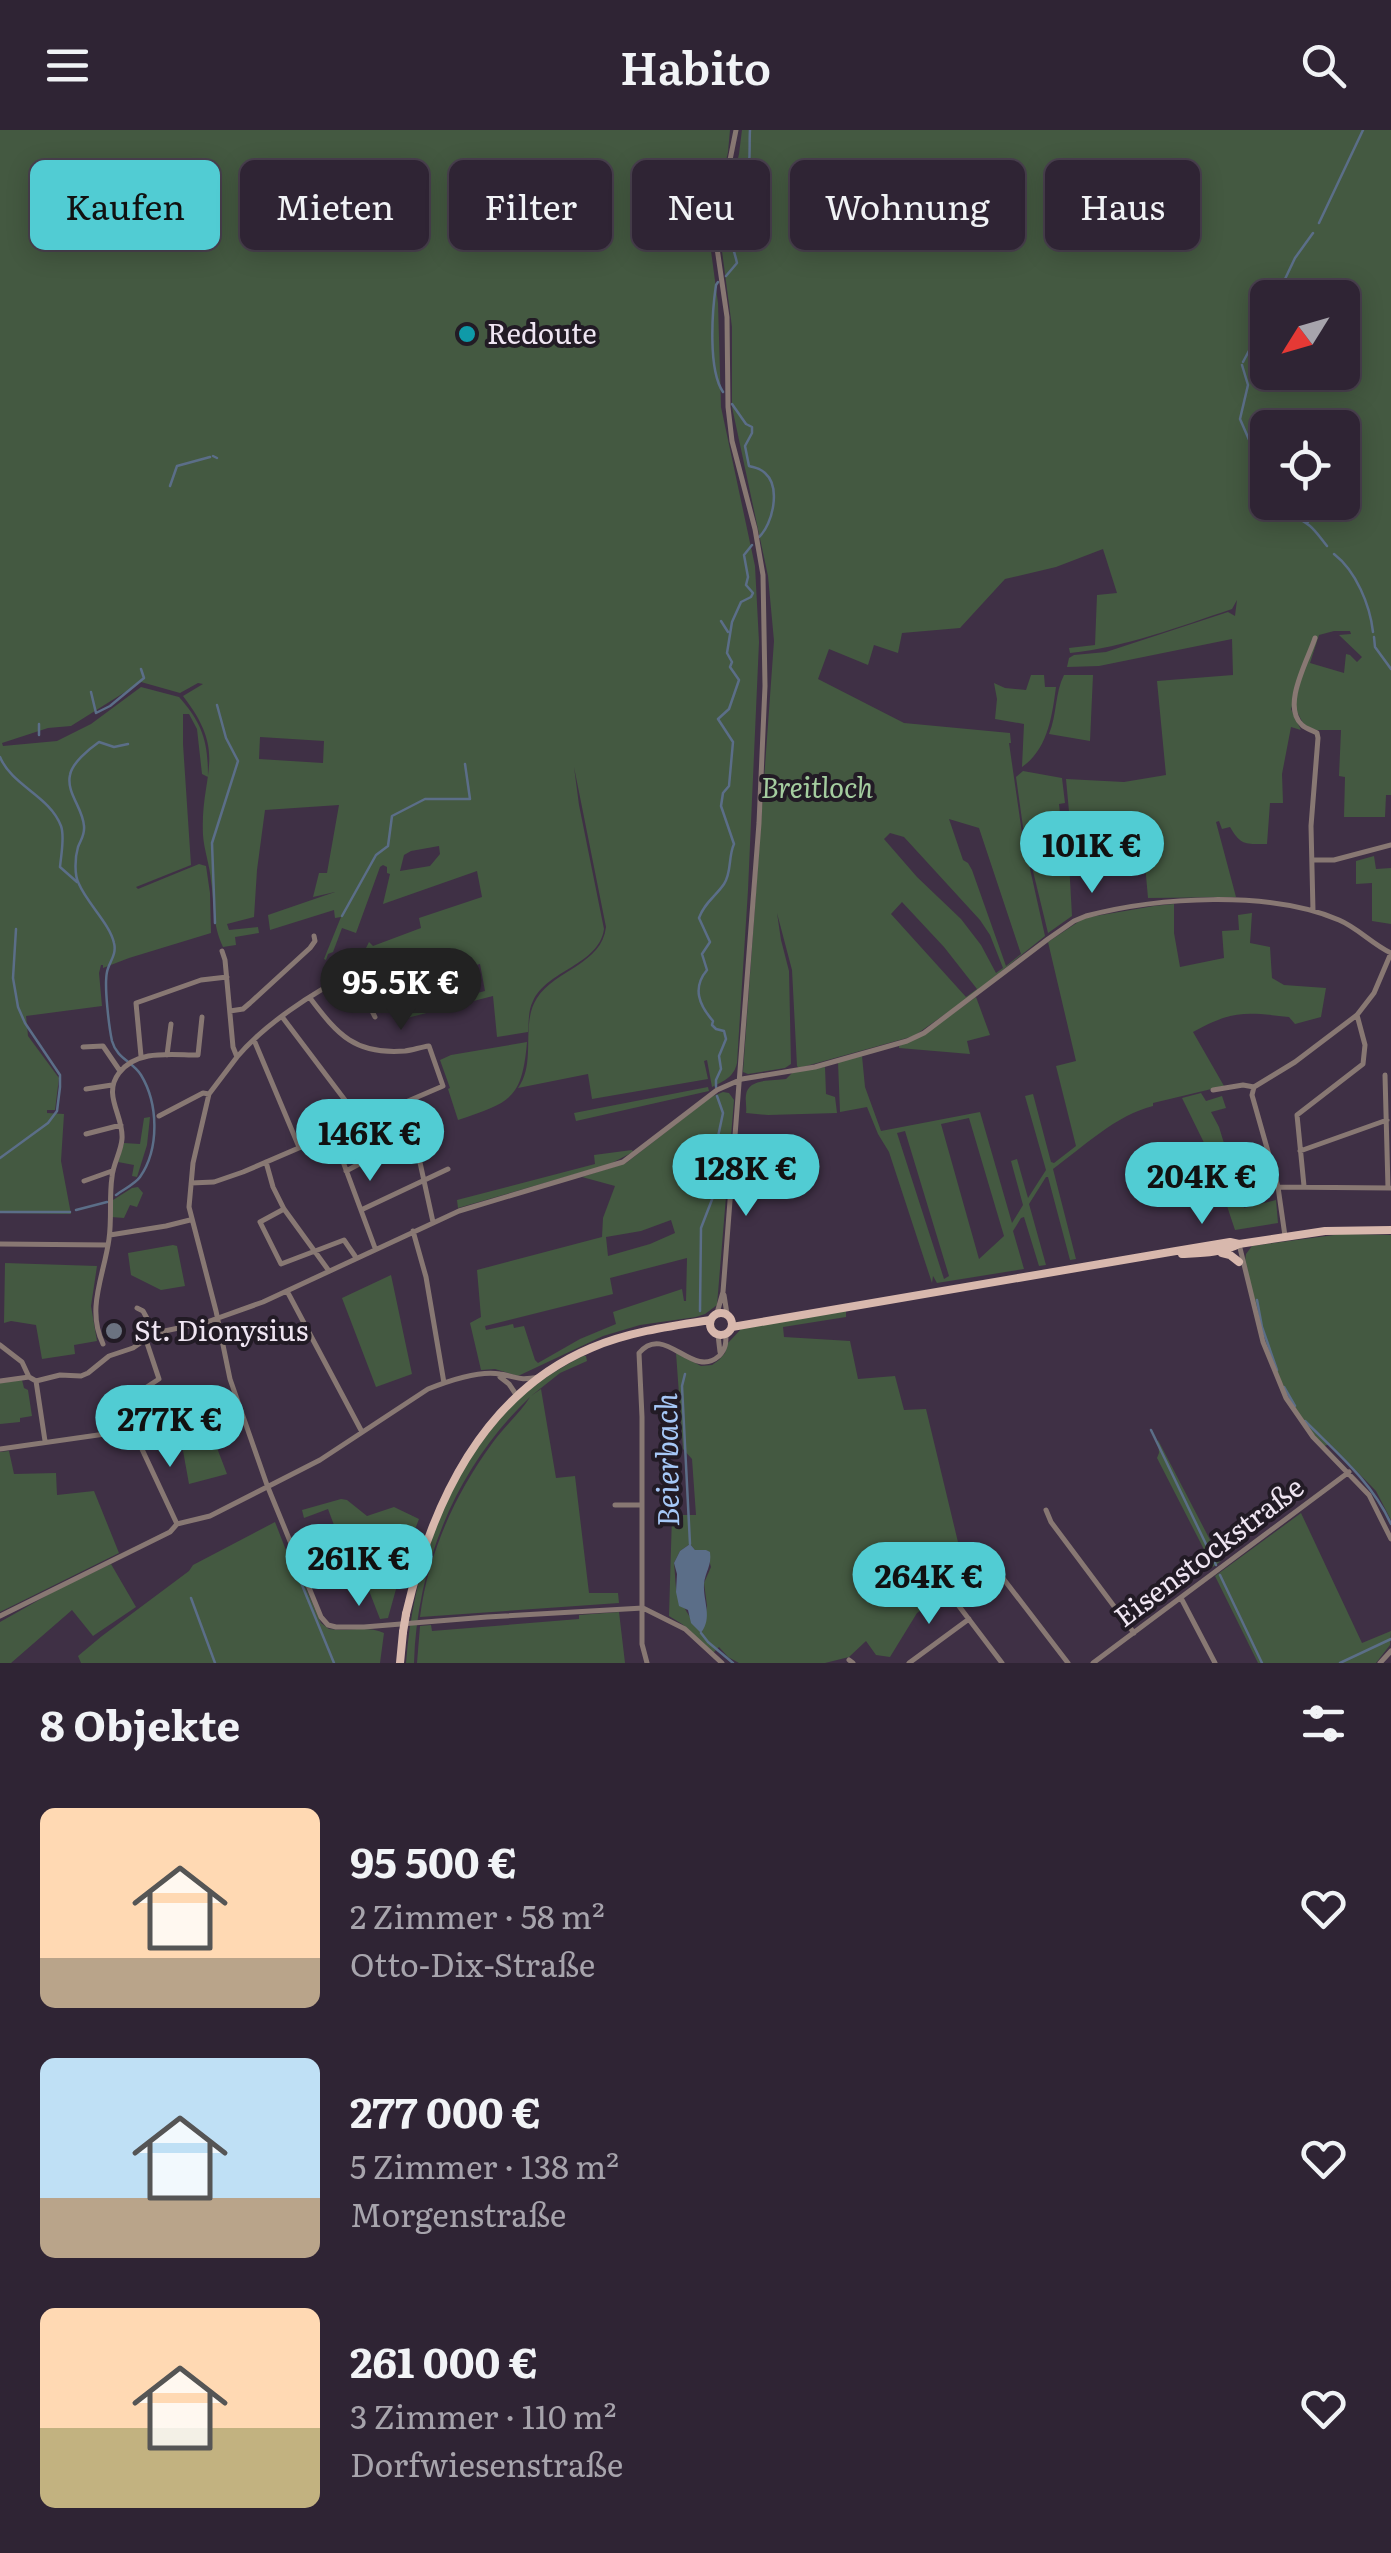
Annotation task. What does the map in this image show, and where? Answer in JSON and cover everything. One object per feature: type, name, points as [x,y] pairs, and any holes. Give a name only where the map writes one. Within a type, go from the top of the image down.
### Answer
[{"type":"main road","points":[[1167,1253],[1212,1251],[1325,1231],[1391,1230]]},
{"type":"main road","points":[[400,1663],[417,1568],[435,1517],[457,1473],[480,1437],[518,1395],[574,1356],[600,1344],[660,1329],[756,1321],[1230,1242],[1239,1244]]},
{"type":"main road","points":[[1212,1251],[1230,1255],[1241,1266]]},
{"type":"street","points":[[647,1663],[642,1644],[638,1353],[644,1346],[660,1344],[703,1362],[720,1355],[759,824],[765,686],[762,575],[755,528],[732,441],[727,316],[716,241],[718,200],[736,130]]},
{"type":"street","points":[[1313,911],[1311,826],[1318,738],[1300,724],[1293,708],[1315,638]]},
{"type":"street","points":[[1312,860],[1334,860],[1391,845]]},
{"type":"street","points":[[0,1345],[22,1362],[29,1377],[36,1381],[88,1374],[110,1356],[155,1334],[217,1318],[286,1292],[432,1222],[623,1162],[717,1090],[745,1078],[815,1067],[916,1038],[1048,938],[1086,916],[1172,900],[1266,902],[1313,911],[1348,924],[1391,953],[1374,993],[1357,1015],[1254,1087],[1213,1090]]},
{"type":"street","points":[[230,1010],[243,1009],[250,1003],[310,948],[314,936]]},
{"type":"street","points":[[222,951],[236,1057]]},
{"type":"street","points":[[375,1017],[351,974],[310,998],[254,1040],[209,1094],[191,1182],[191,1219],[230,1379],[267,1486],[321,1618],[336,1627],[387,1626],[643,1608],[685,1629],[722,1663]]},
{"type":"street","points":[[141,1056],[136,1002],[202,980],[227,977]]},
{"type":"street","points":[[191,1182],[214,1182],[443,1086],[429,1046],[406,1051],[357,1046],[331,1026],[310,998]]},
{"type":"street","points":[[1304,1186],[1296,1120],[1299,1111],[1363,1064],[1366,1045],[1357,1015]]},
{"type":"street","points":[[103,1344],[95,1322],[96,1299],[110,1235],[112,1170],[122,1144],[122,1125],[112,1084],[120,1071],[141,1056],[198,1054],[202,1018]]},
{"type":"street","points":[[282,1018],[360,1120]]},
{"type":"street","points":[[167,1055],[171,1024]]},
{"type":"street","points":[[254,1040],[299,1147]]},
{"type":"street","points":[[83,1047],[103,1046],[120,1071]]},
{"type":"street","points":[[1278,1188],[1389,1188],[1385,1075]]},
{"type":"street","points":[[86,1090],[112,1084]]},
{"type":"street","points":[[1254,1087],[1252,1094],[1278,1188],[1285,1236]]},
{"type":"street","points":[[159,1116],[209,1094]]},
{"type":"street","points":[[407,1102],[432,1222]]},
{"type":"street","points":[[1300,1151],[1387,1120]]},
{"type":"street","points":[[86,1134],[122,1125]]},
{"type":"street","points":[[332,1132],[374,1248]]},
{"type":"street","points":[[346,1171],[415,1134]]},
{"type":"street","points":[[266,1162],[284,1209],[328,1271]]},
{"type":"street","points":[[361,1210],[448,1169]]},
{"type":"street","points":[[84,1181],[112,1170]]},
{"type":"street","points":[[284,1209],[260,1222],[280,1262],[344,1240],[356,1258]]},
{"type":"street","points":[[110,1235],[191,1219]]},
{"type":"street","points":[[413,1231],[426,1278],[444,1382]]},
{"type":"street","points":[[0,1244],[108,1245]]},
{"type":"street","points":[[1239,1244],[1236,1252],[1286,1398],[1314,1437],[1376,1505],[1391,1539]]},
{"type":"street","points":[[286,1292],[362,1432]]},
{"type":"street","points":[[137,1308],[143,1311],[155,1334]]},
{"type":"street","points":[[146,1340],[158,1380],[133,1396],[133,1430],[177,1524]]},
{"type":"street","points":[[493,1374],[505,1380],[518,1395]]},
{"type":"street","points":[[0,1616],[170,1532],[177,1524],[210,1516],[332,1454],[416,1395],[444,1382],[493,1374],[520,1380],[540,1377]]},
{"type":"street","points":[[0,1380],[29,1377]]},
{"type":"street","points":[[512,1378],[519,1388],[518,1395]]},
{"type":"street","points":[[36,1381],[45,1441]]},
{"type":"street","points":[[0,1448],[133,1430]]},
{"type":"street","name":"Eisenstockstraße","points":[[1093,1663],[1349,1472]]},
{"type":"street","points":[[615,1505],[642,1505]]},
{"type":"street","points":[[1046,1510],[1134,1633]]},
{"type":"street","points":[[999,1662],[946,1588],[979,1547],[1068,1663]]},
{"type":"street","points":[[1181,1598],[1215,1663]]},
{"type":"street","points":[[910,1663],[968,1619]]},
{"type":"street","points":[[1380,1663],[1391,1651]]},
{"type":"green space","points":[[0,130],[730,130],[726,160],[632,160],[632,250],[711,250],[718,303],[721,407],[755,566],[759,642],[748,890],[734,1072],[712,1087],[707,1060],[704,1061],[708,1079],[592,1099],[588,1074],[518,1088],[527,1067],[530,1019],[537,998],[596,950],[606,927],[574,767],[604,929],[593,951],[540,990],[530,1008],[528,1032],[497,1037],[493,996],[407,1018],[406,1011],[485,991],[480,964],[431,976],[426,958],[381,971],[376,966],[360,971],[369,942],[373,946],[421,928],[419,918],[482,897],[477,871],[383,904],[390,874],[383,865],[356,933],[342,928],[326,960],[324,959],[341,917],[335,918],[334,910],[270,930],[268,915],[335,892],[313,897],[319,873],[327,873],[339,805],[265,810],[254,917],[227,924],[229,930],[258,927],[259,933],[235,937],[236,945],[223,947],[215,922],[203,835],[208,777],[202,774],[197,729],[189,714],[183,714],[191,865],[136,887],[199,864],[206,866],[211,933],[103,968],[101,965],[102,1006],[26,1016],[28,1036],[59,1078],[55,1110],[47,1113],[64,1114],[61,1161],[71,1214],[0,1213]],"holes":[[[141,682],[180,693],[203,684],[183,696],[205,734],[208,775],[205,743],[194,716],[179,697],[141,687],[91,724],[57,741],[3,746],[2,743],[48,728],[71,726]],[[260,737],[324,741],[323,763],[259,759]],[[439,846],[440,854],[430,866],[400,871],[404,855],[411,851]]]},
{"type":"green space","name":"Breitloch","points":[[742,130],[1391,130],[1391,795],[1386,795],[1385,817],[1344,817],[1345,777],[1339,776],[1341,730],[1316,730],[1304,725],[1293,704],[1291,709],[1301,730],[1291,727],[1282,774],[1283,803],[1270,803],[1267,844],[1245,843],[1230,827],[1222,829],[1216,822],[1236,897],[1148,898],[1143,842],[1072,844],[1066,779],[1124,782],[1166,775],[1157,681],[1233,675],[1232,639],[1099,666],[1067,667],[1069,658],[1106,652],[1228,612],[1235,616],[1237,600],[1232,609],[1172,629],[1070,653],[1069,648],[1095,645],[1097,595],[1117,593],[1103,549],[1056,567],[1005,579],[960,628],[902,633],[898,653],[874,645],[868,665],[829,649],[818,679],[904,723],[1010,733],[1022,833],[1045,936],[968,998],[914,1036],[799,1068],[792,970],[777,913],[789,971],[791,1064],[743,1072],[774,641],[768,576],[732,407],[732,327],[722,250],[770,250],[770,160],[738,160]],"holes":[[[1350,631],[1351,634],[1339,635],[1362,657],[1357,662],[1346,654],[1344,673],[1310,663],[1319,635]],[[949,819],[979,828],[1021,954],[1006,966],[972,870],[963,860]],[[890,833],[904,837],[980,920],[1003,968],[996,973],[961,919],[884,839]],[[902,902],[977,989],[966,997],[891,914]]]},
{"type":"green space","points":[[1031,675],[1044,675],[1045,687],[1056,687],[1043,741],[1022,767],[1024,724],[995,719],[994,683],[1026,690]]},
{"type":"green space","points":[[1064,675],[1093,675],[1090,741],[1049,734]]},
{"type":"green space","points":[[1023,771],[1062,778],[1065,803],[1059,804],[1061,823],[1067,826],[1072,916],[1048,933],[1024,834],[1016,777]]},
{"type":"green space","points":[[1374,856],[1376,869],[1391,868],[1391,924],[1372,921],[1372,883],[1356,884],[1356,861]]},
{"type":"green space","points":[[1174,904],[1180,967],[1224,958],[1222,931],[1239,930],[1238,915],[1252,913],[1250,943],[1270,947],[1272,978],[1284,985],[1326,988],[1321,1017],[1295,1024],[1289,1017],[1240,1014],[1193,1032],[1224,1086],[1153,1103],[1113,1124],[1053,1169],[1076,1259],[1070,1260],[1046,1177],[1029,1204],[1046,1265],[1039,1266],[1024,1217],[1013,1231],[1024,1269],[937,1283],[933,1276],[932,1283],[889,1152],[867,1107],[840,1112],[838,1062],[862,1056],[865,1087],[881,1131],[980,1112],[1012,1223],[1023,1205],[1011,1161],[1017,1159],[1028,1198],[1046,1170],[1025,1096],[1033,1094],[1051,1162],[1076,1146],[1056,1066],[1076,1061],[1048,942],[1084,918]],"holes":[[[969,1118],[1004,1236],[979,1259],[941,1124]],[[905,1131],[949,1276],[944,1279],[897,1133]]]},
{"type":"green space","points":[[976,997],[990,1035],[967,1041],[970,1054],[899,1048],[922,1036]]},
{"type":"green space","points":[[527,1042],[521,1077],[510,1096],[490,1109],[458,1120],[440,1060]]},
{"type":"green space","points":[[825,1067],[826,1094],[835,1097],[837,1113],[746,1113],[746,1095],[751,1086],[786,1079],[793,1072]]},
{"type":"green space","points":[[708,1087],[709,1091],[576,1121],[574,1113]]},
{"type":"green space","points":[[723,1092],[734,1100],[717,1305],[696,1317],[640,1325],[603,1336],[518,1376],[495,1369],[481,1370],[470,1323],[481,1317],[477,1270],[602,1237],[603,1218],[615,1186],[582,1177],[626,1163],[711,1097]],"holes":[[[671,1220],[675,1233],[608,1256],[606,1237],[641,1231]],[[687,1258],[686,1301],[682,1289],[613,1312],[616,1324],[538,1363],[524,1326],[514,1328],[513,1324],[486,1330],[485,1326],[613,1294],[610,1278]]]},
{"type":"green space","points":[[1201,1093],[1206,1101],[1222,1096],[1226,1108],[1211,1112],[1244,1208],[1276,1200],[1278,1223],[1235,1230],[1210,1155],[1182,1098]]},
{"type":"green space","points":[[150,1117],[147,1145],[137,1177],[132,1176],[134,1165],[118,1162],[124,1143],[140,1144],[144,1118]]},
{"type":"green space","points":[[632,1150],[610,1164],[458,1208],[457,1200],[595,1164],[594,1155]]},
{"type":"green space","points":[[138,1187],[143,1193],[137,1207],[130,1205],[124,1218],[111,1217],[113,1200]]},
{"type":"green space","points":[[1342,1234],[1391,1235],[1391,1520],[1376,1491],[1330,1444],[1324,1446],[1293,1405],[1272,1360],[1245,1261],[1252,1246]]},
{"type":"green space","points":[[177,1246],[185,1286],[161,1290],[131,1275],[128,1253]]},
{"type":"green space","points":[[5,1263],[97,1266],[91,1306],[97,1341],[74,1345],[75,1354],[42,1359],[36,1325],[4,1323]]},
{"type":"green space","points":[[391,1275],[412,1374],[376,1387],[342,1298]]},
{"type":"green space","name":"Beierbach","points":[[846,1309],[846,1317],[783,1327],[784,1337],[850,1341],[858,1379],[895,1376],[904,1410],[926,1409],[963,1563],[943,1587],[946,1593],[917,1613],[890,1657],[876,1655],[866,1641],[849,1657],[825,1663],[739,1663],[719,1647],[713,1653],[669,1616],[672,1515],[696,1515],[692,1459],[683,1449],[676,1353],[701,1366],[712,1365],[741,1329]],"holes":[[[690,1544],[695,1550],[706,1550],[711,1567],[704,1583],[707,1606],[702,1632],[677,1592],[674,1563],[680,1551]]]},
{"type":"green space","points":[[583,1356],[587,1361],[560,1373],[531,1396],[541,1389],[556,1478],[575,1476],[589,1593],[618,1593],[619,1603],[420,1617],[429,1571],[454,1505],[491,1445],[530,1397],[482,1454],[446,1518],[433,1553],[423,1589],[414,1663],[406,1663],[426,1555],[438,1520],[472,1455],[519,1399]]},
{"type":"green space","points":[[22,1380],[28,1390],[32,1416],[0,1424],[0,1383]]},
{"type":"green space","points":[[204,1414],[227,1474],[189,1484],[178,1423]]},
{"type":"green space","points":[[1158,1440],[1221,1561],[1213,1567],[1157,1458]]},
{"type":"green space","points":[[9,1451],[14,1474],[56,1473],[57,1495],[94,1491],[119,1553],[0,1612],[0,1452]]},
{"type":"green space","points":[[341,1499],[367,1516],[394,1507],[419,1519],[388,1618],[380,1619],[349,1539],[340,1541],[328,1509],[304,1518],[302,1510]]},
{"type":"green space","points":[[1301,1513],[1362,1643],[1391,1631],[1390,1645],[1376,1663],[1258,1663],[1215,1576]]},
{"type":"green space","points":[[275,1522],[321,1623],[329,1629],[371,1629],[384,1633],[380,1663],[81,1663],[78,1656],[193,1565]]},
{"type":"green space","points":[[111,1564],[136,1607],[93,1636],[72,1610],[11,1663],[0,1663],[0,1622]]},
{"type":"green space","points":[[619,1612],[625,1663],[417,1663],[420,1626],[431,1625],[432,1631]]},
{"type":"water","points":[[690,1544],[695,1550],[710,1552],[704,1584],[706,1621],[701,1633],[691,1623],[688,1610],[679,1606],[676,1592],[674,1563],[680,1551]]},
{"type":"waterway","name":"Beierbach","points":[[726,276],[737,263],[730,226],[748,172],[750,130]]},
{"type":"waterway","points":[[1319,223],[1363,130]]},
{"type":"waterway","points":[[1285,280],[1313,233]]},
{"type":"waterway","name":"Beierbach","points":[[718,282],[712,340],[715,370],[723,392]]},
{"type":"waterway","points":[[1243,362],[1250,349]]},
{"type":"waterway","points":[[1242,365],[1248,385],[1240,419],[1250,442]]},
{"type":"waterway","name":"Beierbach","points":[[732,404],[752,427],[745,446],[749,466],[763,471],[773,487],[771,515],[759,537]]},
{"type":"waterway","points":[[213,456],[217,458]]},
{"type":"waterway","points":[[170,486],[177,466],[210,457]]},
{"type":"waterway","points":[[1301,520],[1327,546]]},
{"type":"waterway","name":"Beierbach","points":[[716,1087],[721,1069],[719,1056],[726,1039],[724,1031],[712,1025],[699,996],[707,970],[702,954],[710,942],[699,918],[726,879],[734,844],[721,806],[729,786],[733,742],[718,719],[729,709],[739,680],[727,653],[732,622],[741,602],[753,593],[746,585],[744,555],[752,545]]},
{"type":"waterway","points":[[1334,554],[1361,589],[1373,632]]},
{"type":"waterway","points":[[721,621],[728,632]]},
{"type":"waterway","points":[[1374,637],[1375,647],[1391,669]]},
{"type":"waterway","points":[[91,692],[96,713],[144,678],[141,669]]},
{"type":"waterway","points":[[215,923],[212,843],[238,761],[226,738],[217,705]]},
{"type":"waterway","points":[[39,724],[39,735]]},
{"type":"waterway","points":[[116,1195],[138,1180],[146,1165],[154,1139],[153,1112],[141,1075],[117,1052],[112,1041],[106,978],[114,943],[77,880],[76,856],[84,826],[69,782],[77,761],[99,742],[114,747],[128,744]]},
{"type":"waterway","points":[[0,757],[13,776],[56,816],[63,835],[60,867],[77,882]]},
{"type":"waterway","points":[[342,916],[376,855],[388,846],[392,816],[425,799],[470,799],[465,764]]},
{"type":"waterway","points":[[0,1158],[48,1123],[57,1111],[60,1087],[60,1075],[18,1007],[13,978],[16,929]]},
{"type":"waterway","name":"Beierbach","points":[[700,1311],[701,1228],[713,1197],[712,1165],[723,1113],[717,1096]]},
{"type":"waterway","points":[[76,1210],[107,1202]]},
{"type":"waterway","points":[[0,1212],[70,1212]]},
{"type":"waterway","points":[[1257,1300],[1277,1370]]},
{"type":"waterway","name":"Beierbach","points":[[685,1374],[682,1386],[690,1544]]},
{"type":"waterway","points":[[1284,1387],[1295,1406]]},
{"type":"waterway","points":[[1305,1421],[1364,1481],[1391,1524]]},
{"type":"waterway","points":[[1151,1430],[1216,1565]]},
{"type":"waterway","points":[[293,1563],[334,1663]]},
{"type":"waterway","points":[[1220,1575],[1262,1663]]},
{"type":"waterway","points":[[191,1598],[215,1663]]},
{"type":"waterway","name":"Beierbach","points":[[701,1633],[733,1663]]},
{"type":"waterway","points":[[1340,1663],[1391,1639]]},
{"type":"place","name":"Redoute","points":[[467,334]]},
{"type":"place","name":"St. Dionysius","points":[[114,1331]]}]
